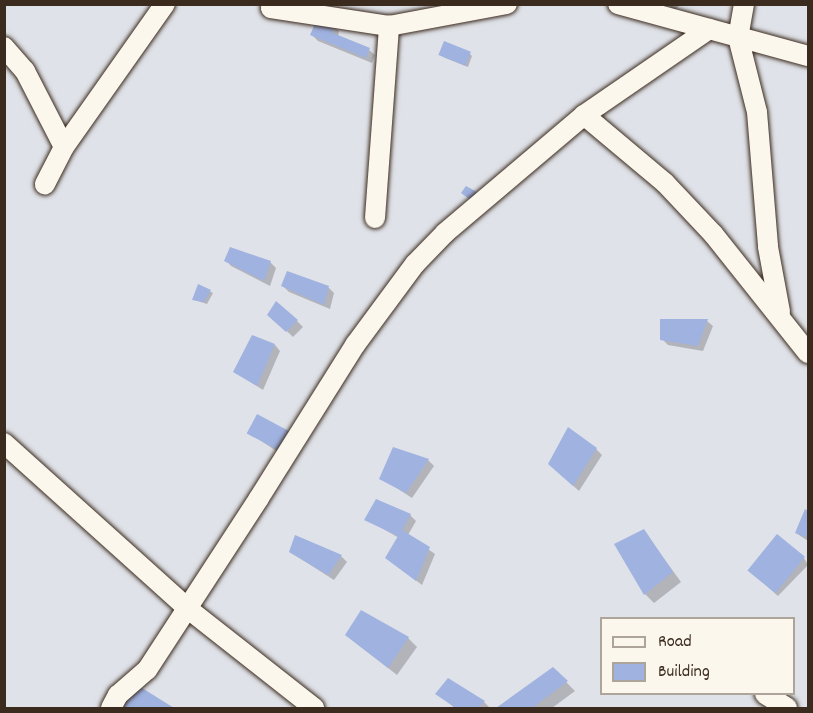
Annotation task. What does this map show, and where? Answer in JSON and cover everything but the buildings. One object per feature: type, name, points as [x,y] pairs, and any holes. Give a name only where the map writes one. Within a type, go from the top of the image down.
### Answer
[{"type":"street","points":[[45,184],[64,147],[165,4]]},
{"type":"street","points":[[272,4],[271,8],[389,26],[507,4]]},
{"type":"street","points":[[618,4],[808,56]]},
{"type":"street","points":[[744,4],[738,37],[757,112],[768,247],[780,316]]},
{"type":"street","points":[[375,218],[389,26]]},
{"type":"street","points":[[111,708],[118,695],[147,670],[355,345],[415,264],[445,233],[584,115],[708,29]]},
{"type":"street","points":[[4,47],[25,71],[64,147]]},
{"type":"street","points":[[584,115],[665,183],[714,235],[808,353]]},
{"type":"street","points":[[4,443],[187,608],[314,708]]},
{"type":"street","points":[[768,695],[787,708]]}]
